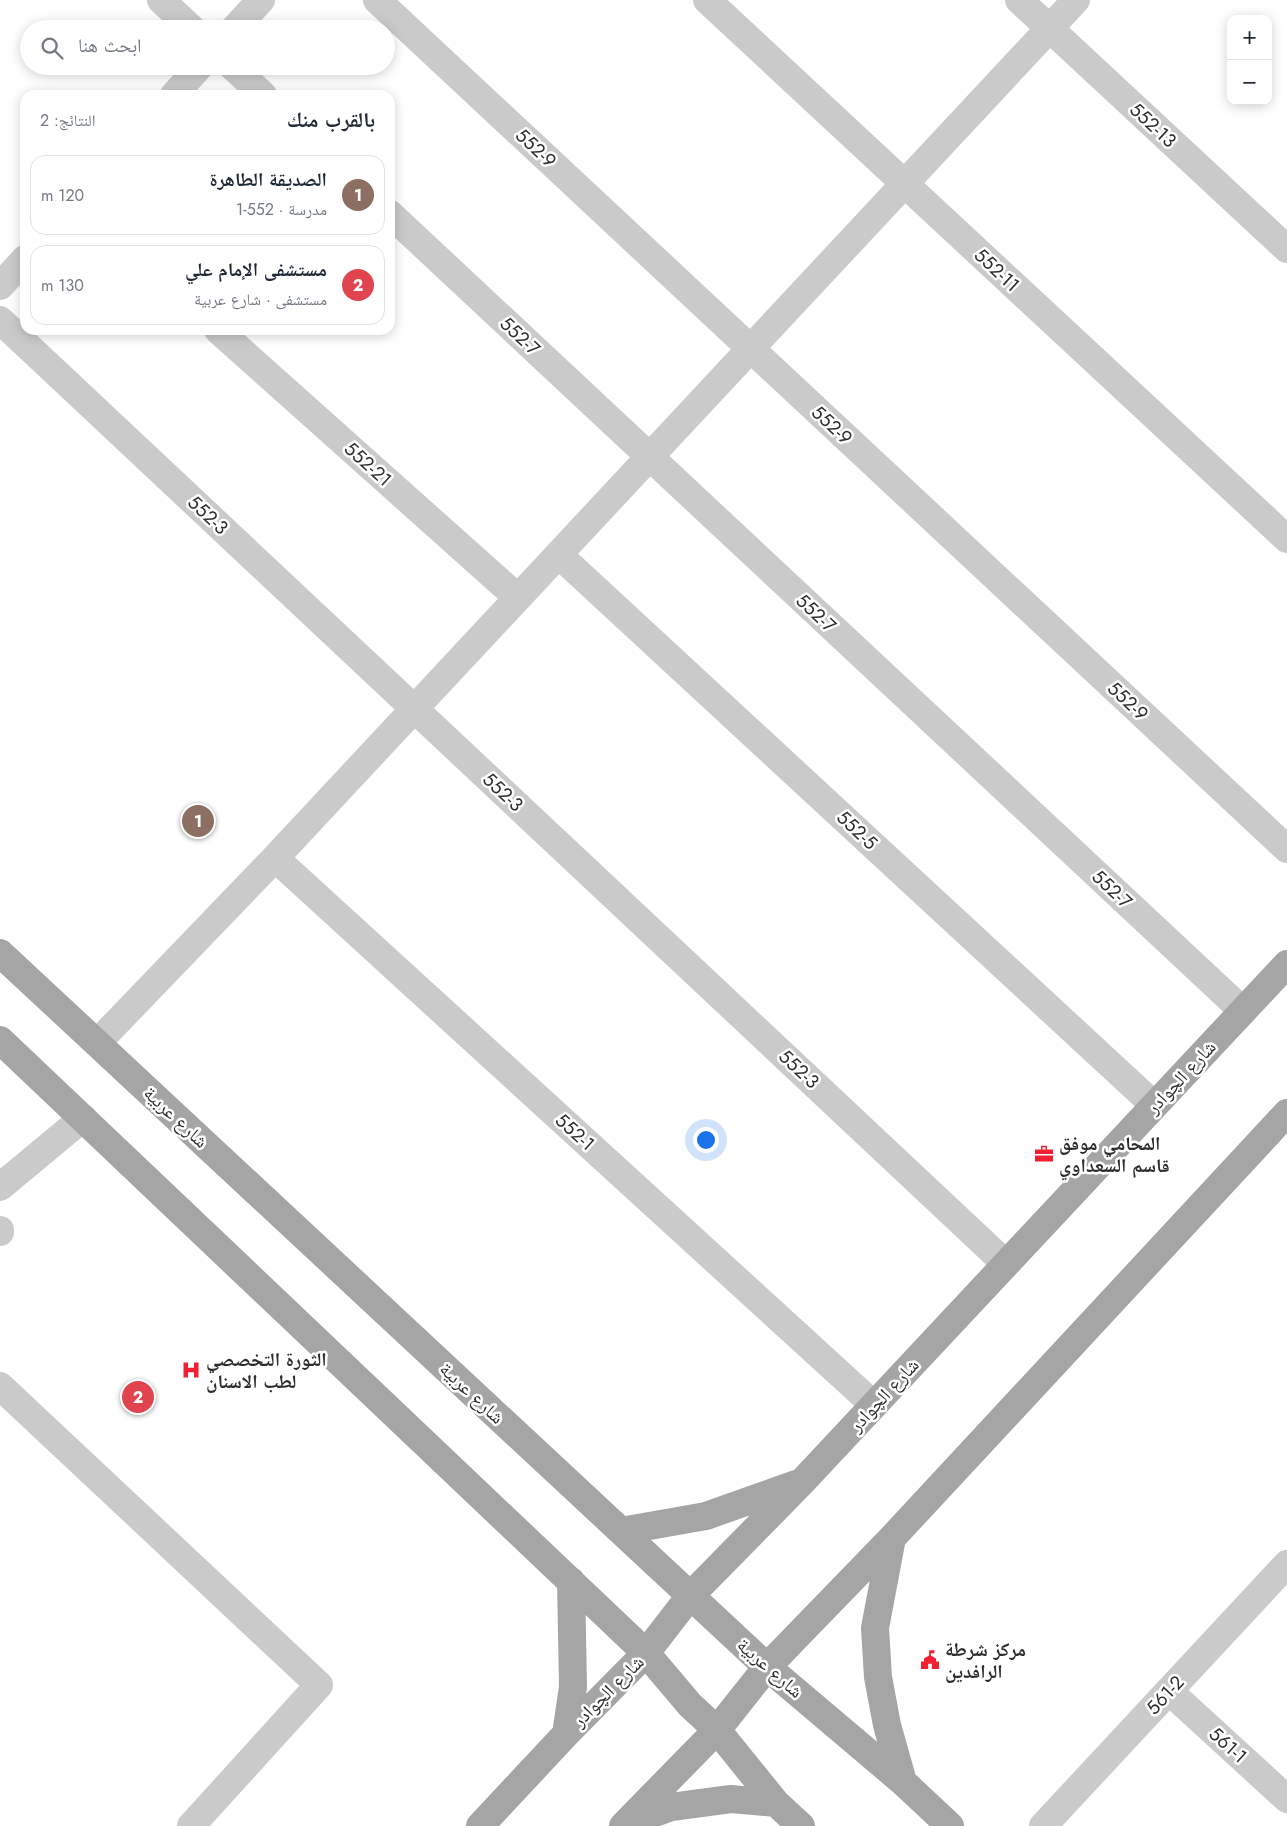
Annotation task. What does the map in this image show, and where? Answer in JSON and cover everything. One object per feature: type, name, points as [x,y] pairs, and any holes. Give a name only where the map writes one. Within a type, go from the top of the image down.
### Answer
[{"type":"main road","name":"شارع عربية","points":[[0,953],[690,1596],[767,1666],[903,1782],[950,1826]]},
{"type":"main road","name":"شارع الچوادر","points":[[480,1826],[566,1734],[646,1653],[690,1596],[802,1482],[1287,964]]},
{"type":"main road","points":[[0,1040],[646,1653],[690,1705],[717,1730],[776,1802],[801,1826]]},
{"type":"main road","points":[[624,1825],[717,1730],[767,1666],[892,1538],[1287,1113]]},
{"type":"main road","points":[[621,1531],[706,1516],[802,1482]]},
{"type":"main road","points":[[892,1538],[875,1628],[878,1677],[903,1782]]},
{"type":"main road","points":[[566,1734],[573,1687],[571,1581]]},
{"type":"main road","points":[[624,1825],[672,1807],[730,1799],[776,1802]]},
{"type":"street","points":[[161,0],[182,20]]},
{"type":"street","points":[[242,20],[260,0]]},
{"type":"street","name":"552-9","points":[[376,0],[1287,849]]},
{"type":"street","name":"552-11","points":[[707,0],[1287,539]]},
{"type":"street","name":"552-13","points":[[1018,0],[1287,249]]},
{"type":"street","points":[[97,1043],[415,709],[1076,0]]},
{"type":"street","points":[[178,90],[192,75]]},
{"type":"street","points":[[242,75],[258,90]]},
{"type":"street","name":"552-7","points":[[395,219],[1242,1011]]},
{"type":"street","points":[[0,286],[20,264]]},
{"type":"street","name":"552-3","points":[[0,320],[1006,1264]]},
{"type":"street","name":"552-21","points":[[224,335],[518,598]]},
{"type":"street","name":"552-5","points":[[559,554],[1154,1105]]},
{"type":"street","name":"552-1","points":[[275,858],[874,1405]]},
{"type":"street","points":[[0,1187],[83,1118]]},
{"type":"street","points":[[0,1386],[319,1685],[191,1826]]},
{"type":"street","name":"561-2","points":[[1043,1826],[1287,1564]]},
{"type":"street","name":"561-1","points":[[1169,1691],[1287,1799]]},
{"type":"place","name":"الصديقة الطاهرة","points":[[198,821]]},
{"type":"place","name":"المحامي موفق قاسم السعداوي","points":[[1044,1154]]},
{"type":"place","name":"الثورة التخصصي لطب الاسنان","points":[[191,1370]]},
{"type":"place","name":"مستشفى الإمام علي","points":[[138,1397]]},
{"type":"place","name":"مركز شرطة الرافدين","points":[[930,1660]]}]
